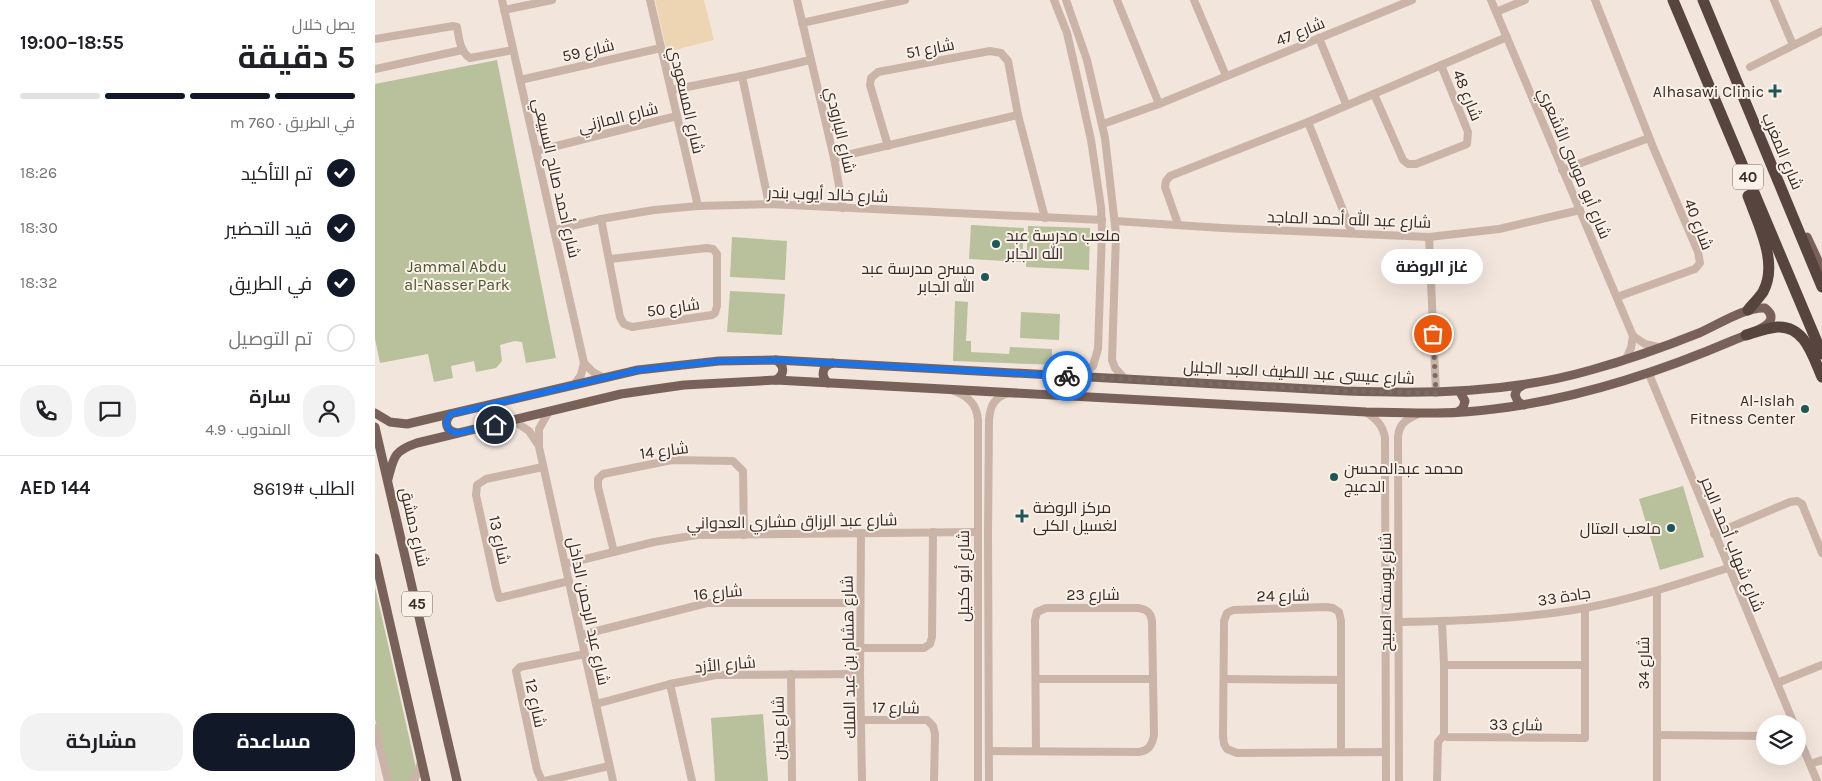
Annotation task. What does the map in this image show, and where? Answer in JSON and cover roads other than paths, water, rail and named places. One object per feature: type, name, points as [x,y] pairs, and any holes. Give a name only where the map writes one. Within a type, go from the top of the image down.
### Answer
[{"type":"highway","name":"40","points":[[1673,0],[1822,354]]},
{"type":"highway","name":"شارع المغرب","points":[[1703,0],[1822,286]]},
{"type":"highway","points":[[1725,123],[1767,252],[1768,280],[1763,291],[1748,310]]},
{"type":"highway","points":[[1746,335],[1777,327],[1790,329],[1802,336],[1822,377]]},
{"type":"main road","points":[[1768,157],[1822,269]]},
{"type":"main road","points":[[388,479],[393,460],[399,451],[417,443],[621,394],[669,386],[731,381],[775,380],[1366,412],[1458,412],[1524,405],[1558,399],[1649,374],[1746,335],[1770,321],[1770,312],[1765,308],[1758,307],[1748,310]]},
{"type":"main road","name":"شارع عيسى عبد اللطيف العبد الجليل","points":[[375,413],[386,421],[398,424],[451,414],[638,370],[732,360],[776,360],[1347,391],[1460,392],[1523,385],[1591,370],[1699,333],[1748,310]]},
{"type":"main road","points":[[775,380],[780,377],[783,368],[781,363],[776,360]]},
{"type":"main road","points":[[828,383],[823,376],[823,371],[829,364],[833,363]]},
{"type":"main road","points":[[1523,385],[1517,389],[1515,395],[1518,402],[1524,405]]},
{"type":"main road","points":[[1458,412],[1463,408],[1465,401],[1460,392]]},
{"type":"main road","points":[[451,414],[447,418],[446,423],[452,432],[457,433]]},
{"type":"main road","name":"شارع دمشق","points":[[375,427],[457,781]]},
{"type":"main road","name":"45","points":[[375,558],[426,781]]},
{"type":"street","name":"شارع أحمد صالح السبيعي","points":[[502,0],[584,363]]},
{"type":"street","points":[[504,10],[552,0]]},
{"type":"street","name":"شارع المسعودي","points":[[650,0],[698,206]]},
{"type":"street","name":"شارع البارودي","points":[[797,0],[834,158],[843,208]]},
{"type":"street","points":[[802,23],[905,0]]},
{"type":"street","points":[[1054,0],[1067,34],[1074,62],[1091,140],[1102,220],[1099,350],[1097,358],[1089,370],[1081,377]]},
{"type":"street","points":[[1065,0],[1087,60],[1103,124],[1116,234],[1112,360],[1115,368],[1125,379]]},
{"type":"street","points":[[1117,0],[1159,104]]},
{"type":"street","points":[[1194,0],[1225,76]]},
{"type":"street","name":"شارع 47","points":[[1103,124],[1159,104],[1412,0]]},
{"type":"street","name":"شارع أبو موسى الأشعري","points":[[1491,0],[1633,336]]},
{"type":"street","points":[[1496,12],[1525,0]]},
{"type":"street","name":"شارع 40","points":[[1595,0],[1649,138],[1698,252],[1700,263],[1695,270],[1617,297]]},
{"type":"street","points":[[1775,0],[1793,45]]},
{"type":"street","points":[[375,39],[453,26],[457,27],[462,50],[466,55],[474,58],[513,50]]},
{"type":"street","points":[[1750,67],[1822,31]]},
{"type":"street","name":"شارع 48","points":[[1178,224],[1165,187],[1166,181],[1170,176],[1308,122],[1346,104],[1374,94],[1507,37]]},
{"type":"street","points":[[1319,38],[1346,104]]},
{"type":"street","name":"شارع 59","points":[[520,80],[661,48]]},
{"type":"street","points":[[375,69],[462,50]]},
{"type":"street","name":"شارع 51","points":[[888,146],[870,85],[871,78],[878,72],[991,51],[1001,53],[1007,61],[1018,115],[1045,218]]},
{"type":"street","points":[[672,90],[810,60]]},
{"type":"street","points":[[1074,62],[1079,66],[1083,65],[1087,60]]},
{"type":"street","name":"شارع 48","points":[[1374,94],[1403,160],[1407,164],[1416,164],[1467,144],[1468,132],[1441,66]]},
{"type":"street","points":[[1078,81],[1078,77],[1084,73],[1087,73],[1092,78]]},
{"type":"street","points":[[741,76],[769,204]]},
{"type":"street","points":[[834,158],[1018,115]]},
{"type":"street","name":"شارع المازني","points":[[536,151],[677,116]]},
{"type":"street","points":[[1308,122],[1352,233]]},
{"type":"street","points":[[1562,170],[1649,138]]},
{"type":"street","name":"شارع خالد أيوب بندر","points":[[555,230],[601,219],[654,210],[698,206],[769,204],[1102,220]]},
{"type":"street","name":"شارع عبد الله أحمد الماجد","points":[[1115,221],[1221,228],[1429,237],[1499,229],[1580,210]]},
{"type":"street","name":"شارع 50","points":[[601,219],[620,317],[623,324],[632,327],[715,313],[717,306],[717,254],[713,249],[707,248],[610,259]]},
{"type":"street","points":[[1429,237],[1436,393]]},
{"type":"street","points":[[1100,294],[1106,298],[1113,293]]},
{"type":"street","points":[[1626,359],[1631,348],[1633,336],[1645,344],[1658,348]]},
{"type":"street","points":[[584,363],[593,372],[604,378]]},
{"type":"street","points":[[574,385],[581,375],[584,363]]},
{"type":"street","name":"شارع شهاب أحمد البحر","points":[[1649,374],[1790,715]]},
{"type":"street","name":"شارع أبو كحيل","points":[[947,389],[960,393],[971,400],[977,411],[978,781]]},
{"type":"street","name":"شارع أبو كحيل","points":[[989,781],[989,426],[990,413],[994,401],[999,397],[1014,392]]},
{"type":"street","name":"شارع يوسف اصبيح","points":[[1366,412],[1376,420],[1384,431],[1386,781]]},
{"type":"street","name":"شارع عبد الرحمن الداخل","points":[[548,413],[539,429],[539,448],[613,781]]},
{"type":"street","name":"شارع يوسف اصبيح","points":[[1399,781],[1397,484],[1399,429],[1406,420],[1419,413]]},
{"type":"street","name":"شارع عبد الرحمن الداخل","points":[[514,421],[529,431],[539,448]]},
{"type":"street","points":[[978,425],[984,423],[989,426]]},
{"type":"street","name":"شارع 14","points":[[614,552],[598,479],[603,474],[672,460],[733,461],[738,464],[743,471],[744,535]]},
{"type":"street","name":"شارع 13","points":[[543,467],[486,479],[477,485],[476,495],[496,587],[499,598],[569,581]]},
{"type":"street","points":[[1385,486],[1392,489],[1397,484]]},
{"type":"street","points":[[1385,503],[1390,499],[1396,500],[1398,503]]},
{"type":"street","points":[[1714,534],[1790,502],[1797,501],[1802,504],[1822,553]]},
{"type":"street","points":[[861,648],[924,648],[930,644],[932,637],[933,532]]},
{"type":"street","name":"شارع عبد الرزاق مشاري العدواني","points":[[565,564],[697,535],[977,532]]},
{"type":"street","name":"شارع هشام بن عبد الملك","points":[[861,533],[860,674],[862,781]]},
{"type":"street","name":"جادة 33","points":[[1399,622],[1442,622],[1585,608],[1657,591],[1728,568]]},
{"type":"street","name":"شارع 34","points":[[1657,591],[1657,781]]},
{"type":"street","name":"شارع 16","points":[[581,635],[707,603],[860,603]]},
{"type":"street","name":"شارع 24","points":[[1341,752],[1341,616],[1338,611],[1326,607],[1233,610],[1228,612],[1224,619],[1223,740],[1230,751],[1237,753],[1386,752]]},
{"type":"street","name":"شارع 23","points":[[989,751],[1138,752],[1147,750],[1152,742],[1153,735],[1153,622],[1151,614],[1138,608],[1055,608],[1041,609],[1036,614],[1037,751]]},
{"type":"street","name":"شارع 33","points":[[1444,735],[1447,737],[1585,738],[1585,608]]},
{"type":"street","points":[[1437,781],[1438,742],[1444,735],[1442,622]]},
{"type":"street","name":"شارع 12","points":[[585,654],[520,667],[516,671],[537,770],[543,781],[609,766]]},
{"type":"street","points":[[1444,665],[1585,665]]},
{"type":"street","points":[[1777,683],[1822,665]]},
{"type":"street","points":[[977,668],[981,670],[988,668]]},
{"type":"street","name":"شارع حنين","points":[[791,674],[792,781]]},
{"type":"street","name":"شارع الأزد","points":[[596,704],[670,684],[716,675],[860,674]]},
{"type":"street","points":[[1036,678],[1153,679]]},
{"type":"street","points":[[1224,679],[1341,680]]},
{"type":"street","points":[[977,683],[984,680],[988,683]]},
{"type":"street","points":[[670,684],[692,781]]},
{"type":"street","name":"شارع 17","points":[[862,720],[927,720],[933,726],[935,734],[934,781]]},
{"type":"street","points":[[375,728],[388,781]]},
{"type":"street","points":[[1657,735],[1756,736]]},
{"type":"street","points":[[1806,753],[1817,781]]},
{"type":"street","points":[[411,781],[419,771],[420,756]]},
{"type":"street","points":[[1811,764],[1822,760]]},
{"type":"place","name":"Alhasawi Clinic","points":[[1775,91]]},
{"type":"place","name":"ملعب مدرسة عبد الله الجابر","points":[[996,244]]},
{"type":"place","name":"مسرح مدرسة عبد الله الجابر","points":[[985,277]]},
{"type":"place","name":"غاز الروضة","points":[[1433,334]]},
{"type":"place","name":"Al-Islah Fitness Center","points":[[1805,409]]},
{"type":"place","name":"محمد عبدالمحسن الدعيج","points":[[1334,477]]},
{"type":"place","name":"مركز الروضة لغسيل الكلى","points":[[1022,516]]},
{"type":"place","name":"ملعب العتال","points":[[1671,528]]},
{"type":"park label","name":"Jammal Abdu al-Nasser Park","points":[[457,275]]}]
